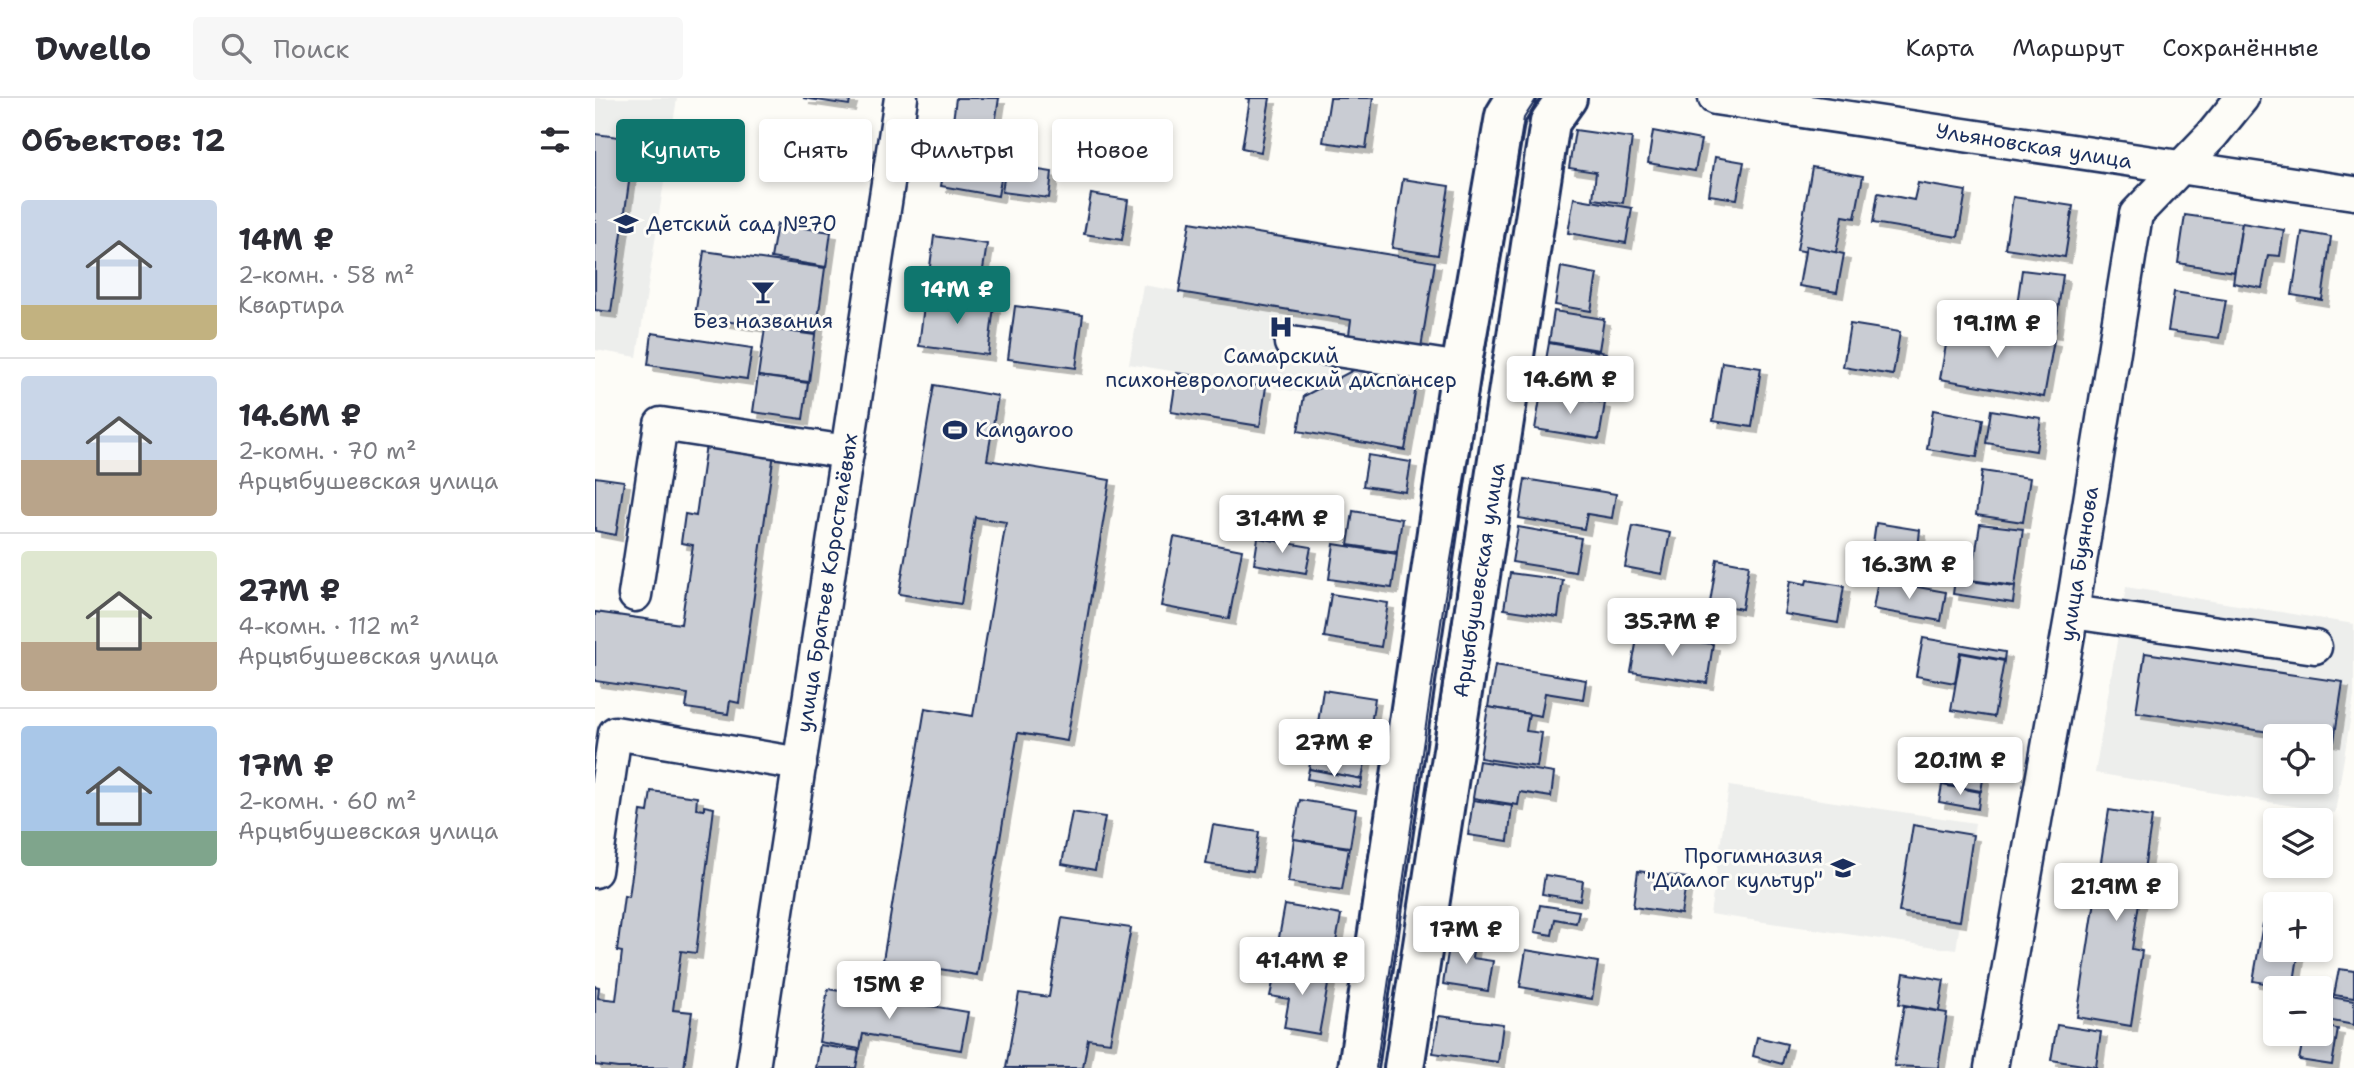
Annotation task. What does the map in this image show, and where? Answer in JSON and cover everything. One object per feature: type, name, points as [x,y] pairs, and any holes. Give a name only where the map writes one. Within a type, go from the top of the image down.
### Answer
[{"type":"main road","points":[[1358,1068],[1461,369],[1505,116],[1515,98]]},
{"type":"main road","name":"Арцыбушевская улица","points":[[1404,1068],[1550,122],[1567,98]]},
{"type":"street","name":"улица Братьев Коростелёвых","points":[[753,1068],[901,98]]},
{"type":"street","name":"Ульяновская улица","points":[[1715,98],[2354,193]]},
{"type":"street","name":"улица Буянова","points":[[1991,1068],[2072,612],[2136,214],[2212,135],[2242,98]]},
{"type":"street","points":[[1291,343],[1461,369]]},
{"type":"street","points":[[635,596],[661,424],[847,452]]},
{"type":"street","points":[[2072,612],[2315,647]]},
{"type":"street","points":[[595,872],[615,733],[800,764]]},
{"type":"shaded area","name":"Детский сад №70","points":[[595,98],[677,98],[674,119],[616,119],[616,182],[664,182],[637,357],[595,350]]},
{"type":"shaded area","name":"Самарский психоневрологический диспансер","points":[[1190,221],[1438,260],[1419,372],[1361,363],[1305,393],[1129,364],[1143,285],[1178,291]]},
{"type":"shaded area","points":[[2126,587],[2354,624],[2354,696],[2335,813],[2333,808],[2305,808],[2095,773]]},
{"type":"shaded area","name":"Прогимназия \"Диалог культур\"","points":[[1729,786],[1975,823],[1956,950],[1710,914]]},
{"type":"building","points":[[803,98],[851,98],[849,105]]},
{"type":"building","points":[[956,98],[999,98],[996,119],[953,119]]},
{"type":"building","points":[[1245,98],[1270,98],[1261,152],[1242,148],[1250,99]]},
{"type":"building","points":[[1330,98],[1373,98],[1366,148],[1323,142]]},
{"type":"building","points":[[1575,130],[1632,138],[1623,203],[1593,199],[1596,172],[1569,168]]},
{"type":"building","points":[[1653,131],[1701,140],[1695,171],[1648,163]]},
{"type":"building","points":[[595,134],[616,137],[616,182],[629,182],[611,312],[595,310]]},
{"type":"building","points":[[1715,157],[1744,162],[1737,199],[1709,195]]},
{"type":"building","points":[[1812,167],[1863,176],[1855,218],[1843,216],[1835,257],[1797,250]]},
{"type":"building","points":[[1038,170],[1052,172],[1049,198],[1002,192],[1003,182],[1038,182]]},
{"type":"building","points":[[1403,179],[1449,186],[1438,255],[1392,248]]},
{"type":"building","points":[[942,182],[1000,182],[998,196],[941,186]]},
{"type":"building","points":[[1918,183],[1966,191],[1958,237],[1873,223],[1878,193],[1914,200]]},
{"type":"building","points":[[1091,194],[1128,200],[1122,240],[1084,234]]},
{"type":"building","points":[[2013,197],[2073,206],[2065,257],[2005,248]]},
{"type":"building","points":[[1574,198],[1632,208],[1626,243],[1568,233]]},
{"type":"building","points":[[2185,215],[2242,223],[2234,272],[2178,263]]},
{"type":"building","points":[[1190,222],[1435,262],[1420,354],[1348,342],[1351,320],[1179,292]]},
{"type":"building","points":[[2242,223],[2284,230],[2280,256],[2268,255],[2262,288],[2233,283]]},
{"type":"building","points":[[777,224],[831,232],[826,267],[771,258]]},
{"type":"building","points":[[2302,232],[2331,237],[2322,300],[2292,295]]},
{"type":"building","points":[[934,236],[987,244],[981,282],[929,274]]},
{"type":"building","points":[[1806,246],[1844,254],[1837,292],[1799,286]]},
{"type":"building","points":[[704,251],[825,268],[816,334],[695,317]]},
{"type":"building","points":[[1561,267],[1597,274],[1591,311],[1555,305]]},
{"type":"building","points":[[2022,270],[2063,275],[2055,332],[2014,326]]},
{"type":"building","points":[[2174,292],[2226,300],[2219,338],[2168,331]]},
{"type":"building","points":[[925,297],[994,306],[988,355],[919,346]]},
{"type":"building","points":[[1015,306],[1083,315],[1076,368],[1008,359]]},
{"type":"building","points":[[1554,311],[1604,319],[1599,350],[1549,342]]},
{"type":"building","points":[[1950,322],[2054,340],[2044,397],[1940,379]]},
{"type":"building","points":[[1850,324],[1900,332],[1893,375],[1843,367]]},
{"type":"building","points":[[765,328],[815,335],[809,382],[758,376]]},
{"type":"building","points":[[652,333],[752,348],[747,379],[648,365]]},
{"type":"building","points":[[1549,343],[1607,353],[1601,387],[1543,377]]},
{"type":"building","points":[[1722,362],[1761,368],[1752,427],[1713,421]]},
{"type":"building","points":[[1363,365],[1418,375],[1405,450],[1298,431],[1304,396]]},
{"type":"building","points":[[1177,373],[1266,387],[1260,426],[1171,412]]},
{"type":"building","points":[[758,376],[808,383],[803,419],[753,412]]},
{"type":"building","points":[[934,385],[998,396],[987,460],[1110,480],[1067,741],[1018,733],[977,975],[883,960],[925,708],[973,716],[1006,522],[975,517],[961,604],[899,594]]},
{"type":"building","points":[[1541,393],[1605,403],[1599,439],[1535,429]]},
{"type":"building","points":[[1933,410],[1983,419],[1977,457],[1927,449]]},
{"type":"building","points":[[1991,410],[2041,418],[2036,451],[1986,443]]},
{"type":"building","points":[[706,444],[774,453],[739,703],[730,701],[728,714],[686,708],[688,694],[595,681],[595,612],[681,624],[693,545],[681,543],[685,514],[696,516]]},
{"type":"building","points":[[1368,455],[1411,462],[1406,492],[1363,486]]},
{"type":"building","points":[[1982,471],[2030,478],[2023,522],[1976,515]]},
{"type":"building","points":[[595,477],[624,481],[616,535],[595,531]]},
{"type":"building","points":[[1525,479],[1616,494],[1612,518],[1587,514],[1584,529],[1519,518]]},
{"type":"building","points":[[1353,511],[1402,519],[1397,552],[1348,545]]},
{"type":"building","points":[[1876,523],[1920,530],[1917,557],[1872,551]]},
{"type":"building","points":[[1980,524],[2023,529],[2015,586],[1955,578],[1958,555],[1975,557]]},
{"type":"building","points":[[1633,526],[1670,533],[1662,574],[1625,567]]},
{"type":"building","points":[[1518,527],[1581,538],[1575,572],[1512,562]]},
{"type":"building","points":[[1174,537],[1242,550],[1229,619],[1161,606]]},
{"type":"building","points":[[1258,538],[1311,547],[1306,573],[1254,564]]},
{"type":"building","points":[[1334,544],[1397,554],[1392,588],[1329,579]]},
{"type":"building","points":[[1717,559],[1749,565],[1742,609],[1710,603]]},
{"type":"building","points":[[1510,573],[1563,580],[1558,617],[1504,609]]},
{"type":"building","points":[[1955,579],[2015,587],[2013,603],[1953,594]]},
{"type":"building","points":[[1807,580],[1844,586],[1838,623],[1784,614],[1790,581],[1806,584]]},
{"type":"building","points":[[1878,580],[1946,592],[1941,621],[1873,609]]},
{"type":"building","points":[[1331,594],[1388,603],[1381,647],[1324,637]]},
{"type":"building","points":[[1638,633],[1713,644],[1707,683],[1631,672]]},
{"type":"building","points":[[1923,638],[2005,652],[2004,660],[1960,652],[1955,683],[1916,676]]},
{"type":"building","points":[[1961,653],[2004,661],[1994,717],[1951,710]]},
{"type":"building","points":[[2145,653],[2343,682],[2334,741],[2333,724],[2263,724],[2263,731],[2136,712]]},
{"type":"building","points":[[1495,665],[1586,680],[1583,699],[1545,693],[1541,716],[1488,707]]},
{"type":"building","points":[[1323,690],[1375,698],[1368,744],[1316,736]]},
{"type":"building","points":[[1488,707],[1529,714],[1526,731],[1542,733],[1537,767],[1480,758]]},
{"type":"building","points":[[1957,740],[1989,745],[1981,791],[1937,783],[1944,747],[1956,749]]},
{"type":"building","points":[[1313,747],[1366,757],[1362,779],[1309,769]]},
{"type":"building","points":[[1479,761],[1554,773],[1551,797],[1520,792],[1518,805],[1473,798]]},
{"type":"building","points":[[1309,769],[1362,779],[1360,788],[1307,779]]},
{"type":"building","points":[[1942,785],[1980,792],[1978,809],[1939,802]]},
{"type":"building","points":[[651,791],[697,797],[696,809],[704,810],[704,806],[714,808],[696,953],[681,951],[673,1010],[692,1012],[684,1068],[618,1068],[595,1065],[595,986],[599,987],[598,998],[616,1000],[622,952],[617,951],[624,896],[629,897],[641,811],[648,812]]},
{"type":"building","points":[[1300,800],[1356,809],[1350,847],[1293,839]]},
{"type":"building","points":[[1473,800],[1512,806],[1508,841],[1468,835]]},
{"type":"building","points":[[2109,810],[2152,817],[2132,949],[2142,951],[2131,1026],[2077,1017]]},
{"type":"building","points":[[1072,812],[1105,817],[1095,870],[1062,864]]},
{"type":"building","points":[[1213,825],[1259,832],[1253,871],[1206,864]]},
{"type":"building","points":[[1913,825],[1973,835],[1960,921],[1899,912]]},
{"type":"building","points":[[1294,839],[1349,848],[1342,890],[1288,882]]},
{"type":"building","points":[[1638,871],[1687,878],[1681,914],[1633,907]]},
{"type":"building","points":[[1545,875],[1583,881],[1580,900],[1542,894]]},
{"type":"building","points":[[1285,905],[1341,915],[1334,953],[1278,943]]},
{"type":"building","points":[[1540,905],[1579,911],[1576,923],[1555,919],[1552,935],[1535,932]]},
{"type":"building","points":[[1062,918],[1131,928],[1110,1042],[1088,1039],[1083,1068],[1006,1068],[1019,993],[1049,997]]},
{"type":"building","points":[[2263,924],[2263,962],[2297,962],[2295,976],[2263,976],[2263,983],[2253,981]]},
{"type":"building","points":[[1451,934],[1475,938],[1472,958],[1493,961],[1488,991],[1443,984]]},
{"type":"building","points":[[1526,950],[1598,962],[1592,999],[1520,987]]},
{"type":"building","points":[[1277,965],[1330,974],[1319,1034],[1284,1028],[1289,999],[1270,996]]},
{"type":"building","points":[[2339,969],[2354,971],[2354,998],[2334,995]]},
{"type":"building","points":[[1904,973],[1944,980],[1939,1011],[1899,1004]]},
{"type":"building","points":[[828,989],[968,1012],[961,1050],[863,1034],[860,1049],[819,1042]]},
{"type":"building","points":[[2333,997],[2354,1001],[2354,1025],[2333,1021]]},
{"type":"building","points":[[1904,1006],[1947,1013],[1938,1068],[1894,1066]]},
{"type":"building","points":[[1439,1016],[1503,1024],[1498,1062],[1433,1053]]},
{"type":"building","points":[[2057,1025],[2101,1032],[2096,1067],[2051,1060]]},
{"type":"building","points":[[2333,1028],[2338,1029],[2332,1065],[2299,1060],[2302,1046],[2333,1046]]},
{"type":"building","points":[[1757,1037],[1787,1044],[1782,1064],[1753,1056]]},
{"type":"building","points":[[820,1045],[859,1051],[856,1068],[816,1068]]},
{"type":"tram line","points":[[1376,1068],[1444,602],[1524,118],[1537,98]]},
{"type":"tram line","points":[[1433,749],[1469,511]]},
{"type":"place","name":"Детский сад №70","points":[[626,224]]},
{"type":"place","name":"Без названия","points":[[763,292]]},
{"type":"place","name":"Самарский психоневрологический диспансер","points":[[1281,327]]},
{"type":"place","name":"Kangaroo","points":[[955,430]]},
{"type":"place","name":"Прогимназия \"Диалог культур\"","points":[[1843,868]]}]
